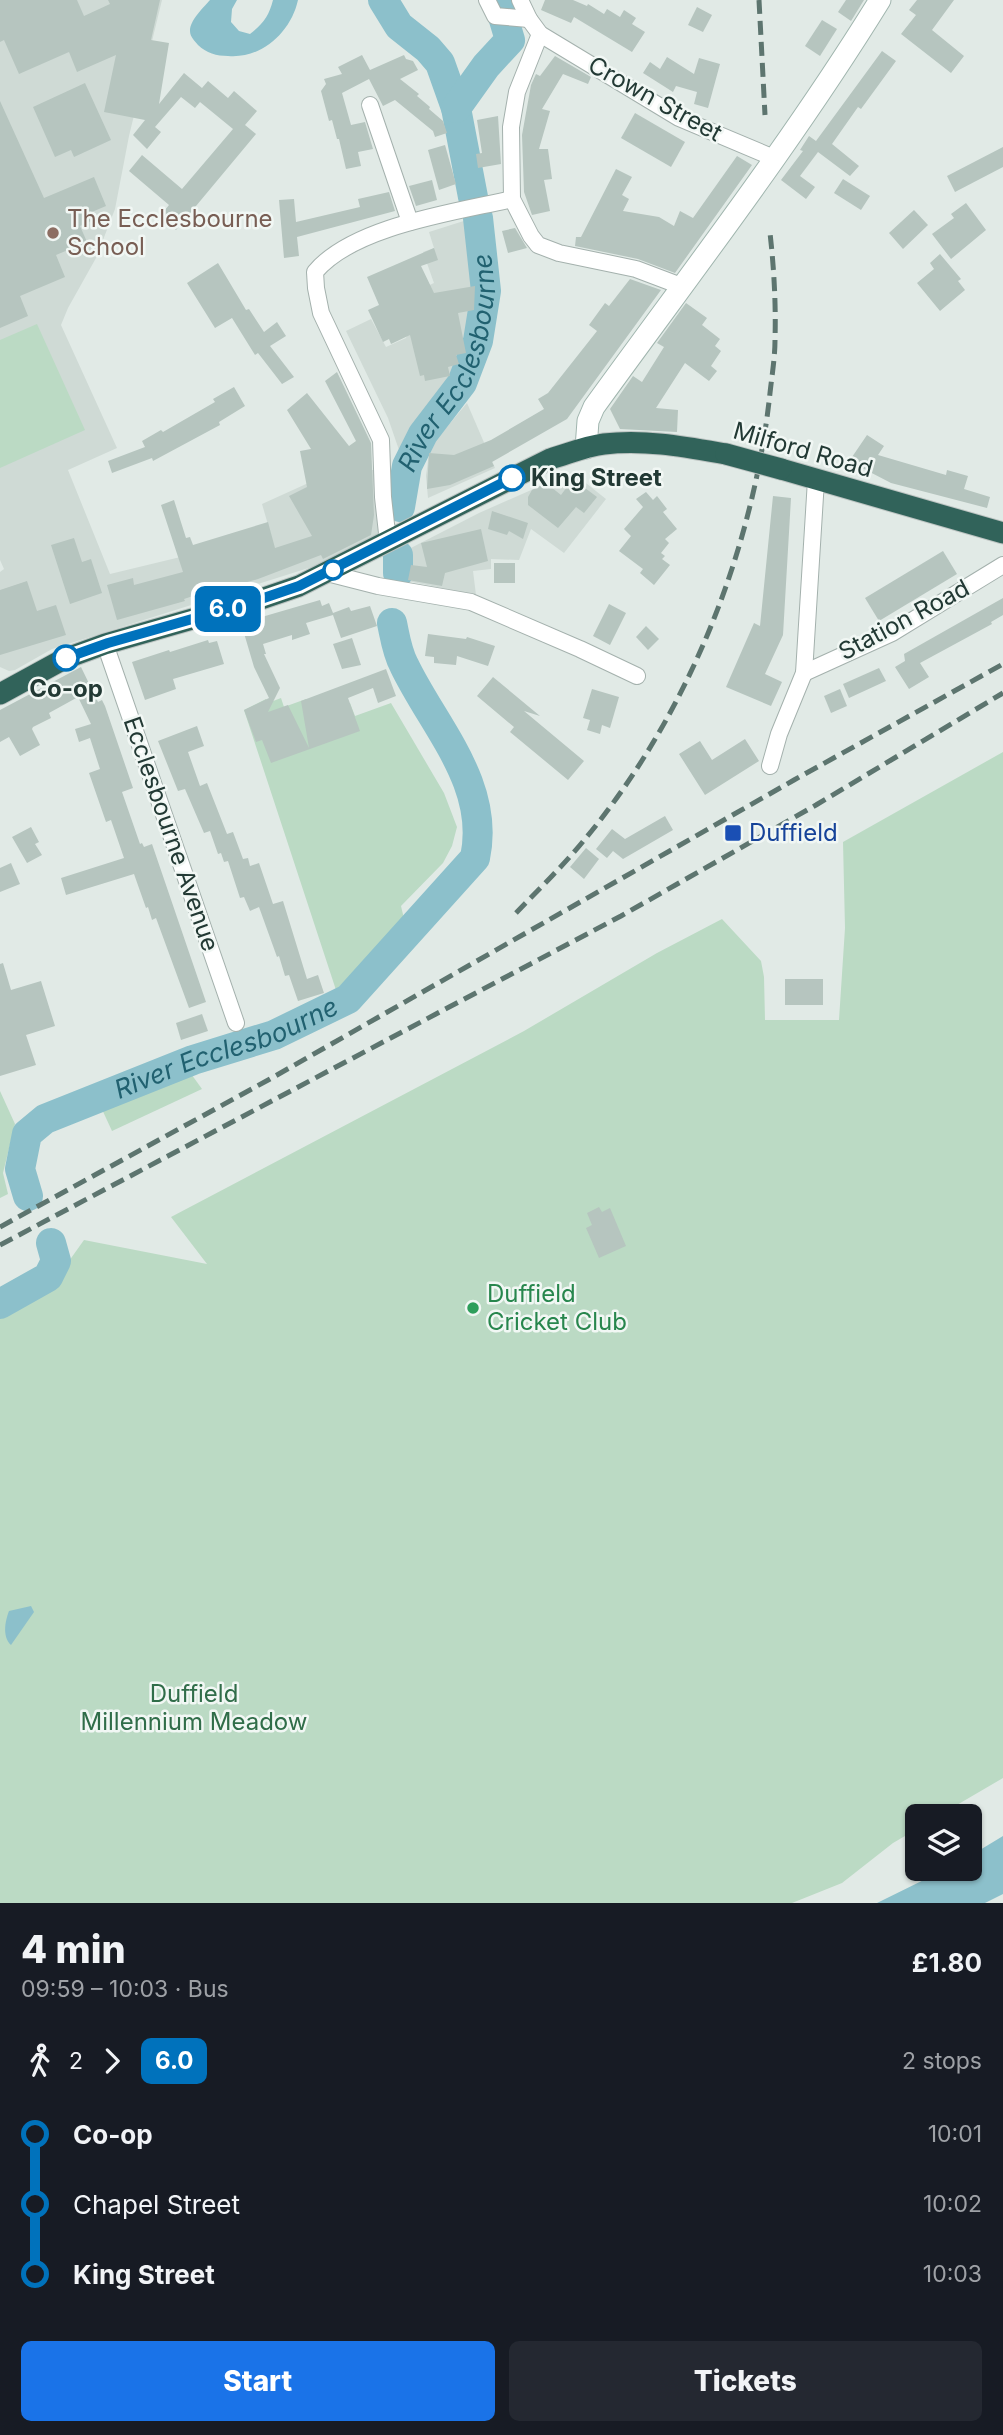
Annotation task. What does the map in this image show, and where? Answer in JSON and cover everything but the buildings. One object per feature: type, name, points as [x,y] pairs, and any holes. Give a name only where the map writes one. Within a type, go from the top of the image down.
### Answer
[{"type":"highway","name":"Milford Road","points":[[1,692],[64,659],[105,644],[255,601],[327,573],[532,467],[603,444],[683,446],[726,454],[1003,533]]},
{"type":"street","points":[[487,0],[503,17],[529,19]]},
{"type":"street","points":[[520,0],[540,34],[517,92],[511,127],[512,199],[538,245],[559,253],[636,269],[681,286]]},
{"type":"street","points":[[586,448],[588,421],[594,407],[755,187],[880,0]]},
{"type":"street","name":"Crown Street","points":[[540,34],[679,118],[774,159]]},
{"type":"street","points":[[370,105],[410,222]]},
{"type":"street","points":[[390,541],[383,498],[381,440],[321,313],[315,272],[353,243],[410,222],[512,199]]},
{"type":"street","points":[[771,766],[779,734],[804,673],[816,480]]},
{"type":"street","name":"Station Road","points":[[804,673],[892,633],[1003,565]]},
{"type":"street","points":[[327,573],[406,592],[471,602],[637,676]]},
{"type":"street","name":"Ecclesbourne Avenue","points":[[105,644],[236,1023]]},
{"type":"shaded area","name":"The Ecclesbourne School","points":[[0,0],[162,0],[129,136],[115,209],[96,258],[61,325],[117,448],[68,470],[110,574],[271,535],[262,504],[337,470],[376,470],[380,537],[337,559],[52,649],[9,671],[0,667],[0,572],[4,569],[0,560]]},
{"type":"shaded area","points":[[470,219],[476,250],[478,295],[468,352],[443,401],[415,431],[405,450],[399,450],[388,418],[346,331],[371,319],[386,347],[406,338],[409,329],[399,299],[434,283],[423,252],[434,248],[429,232]]},
{"type":"shaded area","points":[[467,403],[495,468],[428,498],[426,476],[429,453],[437,439]]},
{"type":"shaded area","points":[[572,472],[606,499],[564,553],[531,529],[519,560],[491,559],[491,569],[473,571],[476,595],[408,581],[407,550],[479,513]]},
{"type":"green space","points":[[37,324],[85,430],[0,468],[0,340]]},
{"type":"green space","points":[[281,698],[284,707],[306,699],[313,717],[350,703],[355,716],[391,703],[444,793],[457,827],[452,846],[443,863],[401,906],[405,923],[336,990],[244,710],[266,699],[268,703]]},
{"type":"green space","name":"Duffield Millennium Meadow","points":[[1003,752],[1003,1778],[959,1804],[905,1804],[905,1836],[842,1883],[792,1903],[0,1903],[0,1317],[59,1281],[84,1240],[207,1264],[171,1217],[524,1031],[657,953],[722,919],[761,961],[765,1020],[839,1020],[845,928],[843,842]]},
{"type":"green space","points":[[189,1071],[202,1089],[112,1131],[100,1105]]},
{"type":"green space","points":[[0,1091],[15,1124],[3,1173],[8,1194],[0,1198]]},
{"type":"water","points":[[210,0],[237,0],[232,9],[231,22],[239,31],[250,34],[265,19],[273,0],[298,0],[289,23],[273,41],[252,53],[228,56],[205,50],[191,35],[192,23]]},
{"type":"water","points":[[31,1606],[34,1612],[11,1645],[5,1633],[9,1611]]},
{"type":"water","points":[[1003,1836],[1003,1894],[985,1903],[877,1903],[922,1881],[982,1881],[982,1849]]},
{"type":"waterway","name":"River Ecclesbourne","points":[[383,0],[399,26],[428,49],[440,63],[456,108],[473,197]]},
{"type":"waterway","name":"River Ecclesbourne","points":[[456,108],[486,66],[510,40],[498,0]]},
{"type":"waterway","name":"River Ecclesbourne","points":[[400,507],[407,466],[423,434],[462,383],[478,341],[486,291],[478,218]]},
{"type":"waterway","name":"River Ecclesbourne","points":[[398,555],[398,573]]},
{"type":"waterway","name":"River Ecclesbourne","points":[[28,1196],[20,1169],[27,1134],[45,1119],[193,1060],[274,1035],[348,999],[475,858],[478,831],[475,805],[467,780],[402,660],[392,623]]},
{"type":"waterway","name":"River Ecclesbourne","points":[[0,1304],[48,1277],[56,1261],[51,1243]]},
{"type":"railway","points":[[759,0],[765,115]]},
{"type":"railway","points":[[516,913],[577,849],[622,791],[655,739],[710,629],[731,571],[761,453],[775,346],[770,233]]},
{"type":"railway","points":[[0,1227],[270,1079],[1003,664]]},
{"type":"railway","points":[[0,1245],[621,916],[816,805],[1003,693]]},
{"type":"bus line","name":"6.0","points":[[66,658],[299,586],[512,478]]},
{"type":"place","name":"The Ecclesbourne School","points":[[53,233]]},
{"type":"place","name":"King Street","points":[[512,478]]},
{"type":"place","name":"Co-op","points":[[66,658]]},
{"type":"place","name":"Duffield","points":[[733,833]]},
{"type":"place","name":"Duffield Cricket Club","points":[[473,1308]]}]
